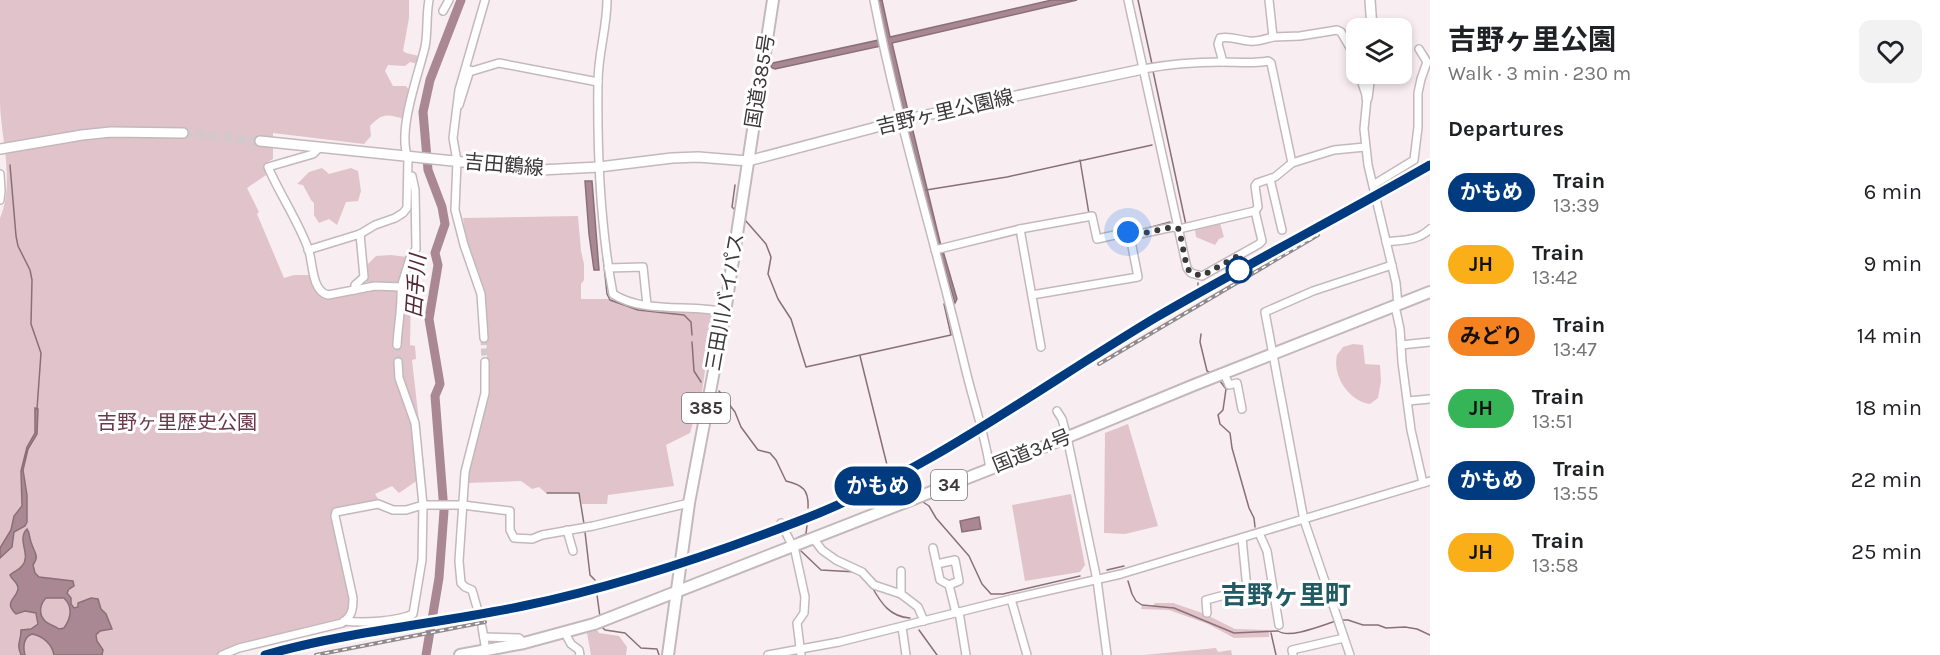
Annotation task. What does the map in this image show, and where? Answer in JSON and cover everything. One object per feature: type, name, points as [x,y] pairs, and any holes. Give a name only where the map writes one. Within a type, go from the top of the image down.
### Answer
[{"type":"highway","name":"国道385号","points":[[748,161],[773,0]]},
{"type":"highway","name":"三田川バイパス","points":[[668,655],[690,503],[725,312],[748,161]]},
{"type":"highway","name":"国道34号","points":[[460,655],[524,643],[594,624],[990,469],[1430,292]]},
{"type":"main road","points":[[1370,0],[1371,18]]},
{"type":"main road","name":"吉野ヶ里公園線","points":[[748,161],[903,120],[1143,69]]},
{"type":"main road","points":[[1367,98],[1369,84]]},
{"type":"main road","points":[[0,149],[111,132],[183,133]]},
{"type":"main road","name":"吉田鶴線","points":[[260,141],[540,170],[599,167],[698,157],[748,161]]},
{"type":"street","points":[[308,250],[360,234],[375,225],[395,218],[407,208],[406,126],[413,87],[425,45],[426,13],[429,0]]},
{"type":"street","points":[[444,10],[449,0]]},
{"type":"street","points":[[484,338],[481,294],[455,210],[457,161],[453,138],[455,109],[470,46],[485,0]]},
{"type":"street","points":[[607,0],[598,82],[599,167],[613,294],[621,299],[647,305],[725,312]]},
{"type":"street","points":[[874,0],[882,41],[990,469]]},
{"type":"street","points":[[1128,0],[1187,268],[1191,273],[1202,276],[1262,241],[1255,211],[1258,207],[1255,186],[1257,183],[1270,179],[1292,163],[1335,150],[1365,147]]},
{"type":"street","points":[[1269,0],[1273,38]]},
{"type":"street","points":[[1223,62],[1218,44],[1220,38],[1257,41],[1337,30],[1346,41]]},
{"type":"street","points":[[455,109],[461,102],[470,72],[470,46]]},
{"type":"street","points":[[1373,185],[1414,160],[1418,127],[1418,93],[1420,79],[1427,62],[1419,49]]},
{"type":"street","points":[[1143,69],[1169,64],[1268,61],[1271,63],[1292,163]]},
{"type":"street","points":[[470,72],[499,63],[598,82]]},
{"type":"street","points":[[768,655],[800,652],[957,612],[1097,580],[1427,482],[1412,430],[1396,283],[1365,147],[1367,98],[1362,84]]},
{"type":"street","points":[[320,147],[313,154],[268,167],[308,250],[317,288],[322,294],[328,295],[375,286],[401,287]]},
{"type":"street","points":[[397,345],[402,310],[401,287],[410,258],[416,249],[413,166],[407,157]]},
{"type":"street","points":[[0,174],[0,200]]},
{"type":"street","points":[[1270,179],[1282,230]]},
{"type":"street","points":[[1130,236],[1173,227],[1179,229],[1255,211]]},
{"type":"street","points":[[935,250],[1020,229],[1092,216],[1097,239],[1128,232],[1138,277],[1032,295]]},
{"type":"street","points":[[1020,229],[1041,347]]},
{"type":"street","points":[[1386,242],[1413,239],[1430,229]]},
{"type":"street","points":[[355,290],[355,285],[364,277],[360,234]]},
{"type":"street","points":[[1350,655],[1304,520],[1265,312],[1313,291],[1392,265]]},
{"type":"street","points":[[609,268],[643,267],[647,305]]},
{"type":"street","points":[[1401,345],[1430,342]]},
{"type":"street","points":[[222,655],[239,648],[344,621],[376,621],[413,614],[422,560],[423,505],[415,423],[399,378],[398,362]]},
{"type":"street","points":[[478,611],[472,590],[461,582],[459,561],[465,472],[485,393],[485,362]]},
{"type":"street","points":[[1224,373],[1228,385],[1237,383],[1242,409]]},
{"type":"street","points":[[1408,401],[1430,399]]},
{"type":"street","points":[[1057,411],[1067,437],[1097,580],[1107,655]]},
{"type":"street","points":[[344,621],[350,617],[353,598],[336,512],[378,504],[393,510],[406,510],[423,505],[463,505],[510,511],[510,530],[514,538],[532,539],[690,503]]},
{"type":"street","points":[[567,530],[573,551]]},
{"type":"street","points":[[786,533],[795,551],[805,597],[804,613],[797,623],[800,652]]},
{"type":"street","points":[[1259,533],[1267,551],[1279,624]]},
{"type":"street","points":[[813,538],[822,550],[836,560],[862,572],[874,585],[901,594],[918,608],[924,621]]},
{"type":"street","points":[[1207,613],[1206,600],[1247,589],[1242,538]]},
{"type":"street","points":[[933,548],[940,580],[949,585],[966,655]]},
{"type":"street","points":[[937,564],[955,560],[959,581],[949,585]]},
{"type":"street","points":[[901,571],[901,594]]},
{"type":"street","points":[[1011,599],[1027,655]]},
{"type":"street","points":[[482,627],[484,641],[519,638],[524,643]]},
{"type":"street","points":[[902,627],[906,655]]},
{"type":"street","points":[[565,633],[571,644],[579,650],[580,655]]},
{"type":"street","points":[[1293,655],[1292,650],[1344,638]]},
{"type":"green space","name":"吉野ヶ里歴史公園","points":[[0,0],[409,0],[409,18],[403,51],[419,56],[418,64],[410,62],[405,66],[388,65],[385,71],[393,86],[406,86],[409,90],[404,119],[389,116],[378,119],[370,126],[371,136],[364,144],[273,133],[273,159],[264,164],[266,175],[247,188],[259,212],[257,214],[284,278],[294,275],[312,275],[317,292],[326,298],[376,289],[411,290],[410,345],[415,346],[416,359],[412,360],[425,475],[399,493],[392,486],[375,494],[379,500],[332,511],[352,600],[352,620],[347,627],[220,655],[0,655],[0,218],[7,176],[0,103]]},
{"type":"green space","points":[[322,168],[329,174],[351,168],[358,171],[361,191],[358,201],[346,202],[337,225],[329,219],[319,223],[314,215],[314,203],[303,185],[297,184],[309,172]]},
{"type":"green space","points":[[578,216],[584,264],[581,299],[612,299],[639,308],[683,313],[713,313],[702,392],[690,433],[666,445],[674,486],[608,495],[607,504],[582,504],[579,492],[546,493],[539,487],[532,489],[521,481],[467,483],[468,466],[488,386],[485,304],[479,273],[466,239],[463,218]]},
{"type":"green space","points":[[1220,223],[1224,237],[1219,239],[1215,245],[1196,237],[1195,229]]},
{"type":"green space","points":[[376,256],[407,257],[400,284],[367,284],[366,266]]},
{"type":"green space","points":[[1353,344],[1363,345],[1365,364],[1380,365],[1381,381],[1378,398],[1370,404],[1362,402],[1349,393],[1337,371],[1337,355],[1343,347]]},
{"type":"green space","points":[[1128,424],[1158,526],[1125,534],[1104,533],[1105,433]]},
{"type":"green space","points":[[1071,494],[1085,565],[1080,572],[1025,581],[1012,505]]},
{"type":"green space","points":[[1155,603],[1173,603],[1205,614],[1235,629],[1269,630],[1269,637],[1234,638],[1208,624],[1169,610],[1141,609],[1142,606],[1152,607]]},
{"type":"green space","points":[[597,630],[599,633],[619,636],[627,647],[626,655],[591,655],[587,633]]},
{"type":"green space","points":[[1216,648],[1218,652],[1231,650],[1232,655],[1144,655]]},
{"type":"shaded area","points":[[878,0],[882,0],[890,37],[1052,0],[1077,0],[892,43],[908,111],[904,112]]},
{"type":"shaded area","points":[[879,40],[881,46],[775,69],[770,67],[773,63]]},
{"type":"shaded area","points":[[912,127],[941,246],[938,247],[908,128]]},
{"type":"shaded area","points":[[585,181],[592,181],[599,270],[594,270]]},
{"type":"shaded area","points":[[943,251],[957,299],[955,303],[940,252]]},
{"type":"shaded area","points":[[35,408],[38,409],[37,434],[28,449],[23,470],[27,495],[27,522],[25,526],[14,532],[12,547],[0,558],[0,548],[11,530],[14,516],[22,506],[21,471],[27,447],[35,433]]},
{"type":"shaded area","points":[[979,517],[981,529],[962,532],[960,521]]},
{"type":"shaded area","points":[[27,529],[29,532],[36,556],[33,565],[39,577],[73,581],[74,586],[67,593],[74,608],[78,607],[78,603],[91,598],[98,599],[112,629],[100,631],[96,635],[103,650],[102,655],[54,655],[46,641],[32,634],[25,640],[25,655],[21,655],[19,645],[21,630],[31,629],[38,624],[36,613],[25,611],[16,614],[11,606],[18,587],[10,575],[25,562],[24,533]],"holes":[[[46,598],[64,598],[69,605],[69,616],[64,628],[59,629],[45,621],[41,615],[41,609]]]},
{"type":"waterway","name":"田手川","points":[[426,655],[439,578],[444,511],[435,396],[440,384],[429,319],[438,265],[435,253],[445,224],[442,207],[428,170],[423,112],[430,80],[461,0]]},
{"type":"waterway","points":[[1138,0],[1152,64]]},
{"type":"waterway","points":[[1153,71],[1186,225]]},
{"type":"waterway","points":[[926,190],[1007,177],[1152,145]]},
{"type":"waterway","points":[[1080,160],[1089,214]]},
{"type":"waterway","points":[[10,165],[16,236],[18,246],[30,270],[32,280],[31,324],[41,353],[37,409]]},
{"type":"waterway","points":[[735,185],[732,207],[735,210]]},
{"type":"waterway","points":[[599,217],[607,294],[610,300],[638,310],[684,315],[691,322],[692,335]]},
{"type":"waterway","points":[[745,220],[766,244],[771,257],[768,274],[778,299],[791,319],[806,367],[951,335],[944,304]]},
{"type":"waterway","points":[[1133,232],[1170,222]]},
{"type":"waterway","points":[[1201,334],[1200,342],[1209,372]]},
{"type":"waterway","points":[[692,342],[694,371],[701,382]]},
{"type":"waterway","points":[[860,356],[888,469]]},
{"type":"waterway","points":[[1220,381],[1226,389],[1223,410],[1218,415],[1220,424],[1230,433],[1232,448],[1255,527]]},
{"type":"waterway","points":[[719,391],[758,450],[770,453],[786,481],[804,489],[808,508]]},
{"type":"waterway","points":[[894,487],[906,494]]},
{"type":"waterway","points":[[547,493],[579,493],[584,524]]},
{"type":"waterway","points":[[923,502],[929,506],[936,518],[969,556],[982,584],[991,594],[1003,594],[1080,576]]},
{"type":"waterway","points":[[797,538],[806,534],[807,525]]},
{"type":"waterway","points":[[585,532],[590,575],[595,580]]},
{"type":"waterway","points":[[1259,542],[1264,554]]},
{"type":"waterway","points":[[801,551],[821,570],[856,572]]},
{"type":"waterway","points":[[1107,570],[1124,566]]},
{"type":"waterway","points":[[1267,570],[1271,592]]},
{"type":"waterway","points":[[1128,581],[1136,601],[1142,605],[1174,608],[1234,633],[1278,631],[1290,633],[1336,621]]},
{"type":"waterway","points":[[872,587],[883,604],[892,612],[910,618]]},
{"type":"waterway","points":[[597,595],[600,617]]},
{"type":"waterway","points":[[1341,620],[1386,628],[1417,629],[1430,635]]},
{"type":"waterway","points":[[602,627],[605,630],[625,633],[641,648],[657,649],[659,655]]},
{"type":"waterway","points":[[919,630],[937,655]]},
{"type":"waterway","points":[[1271,633],[1276,655]]},
{"type":"tunnel","points":[[183,133],[260,141]]},
{"type":"tunnel","points":[[484,338],[485,362]]},
{"type":"tunnel","points":[[397,345],[398,362]]},
{"type":"tunnel","points":[[478,611],[482,627]]},
{"type":"railway","points":[[265,655],[329,640],[491,612],[564,596],[624,580],[756,537],[847,501],[937,454],[1155,318],[1430,165]]},
{"type":"railway","points":[[1099,364],[1318,235]]},
{"type":"railway","points":[[316,655],[485,622]]},
{"type":"train","name":"かもめ","points":[[265,655],[342,636],[482,614],[599,588],[770,532],[845,502],[921,464],[1154,319],[1307,231],[1430,165]]},
{"type":"district","name":"吉野ヶ里町","points":[[1286,595]]},
{"type":"route","points":[[1128,232],[1130,236],[1173,227],[1179,229],[1187,268],[1196,276],[1202,276],[1241,254],[1239,270]]}]
